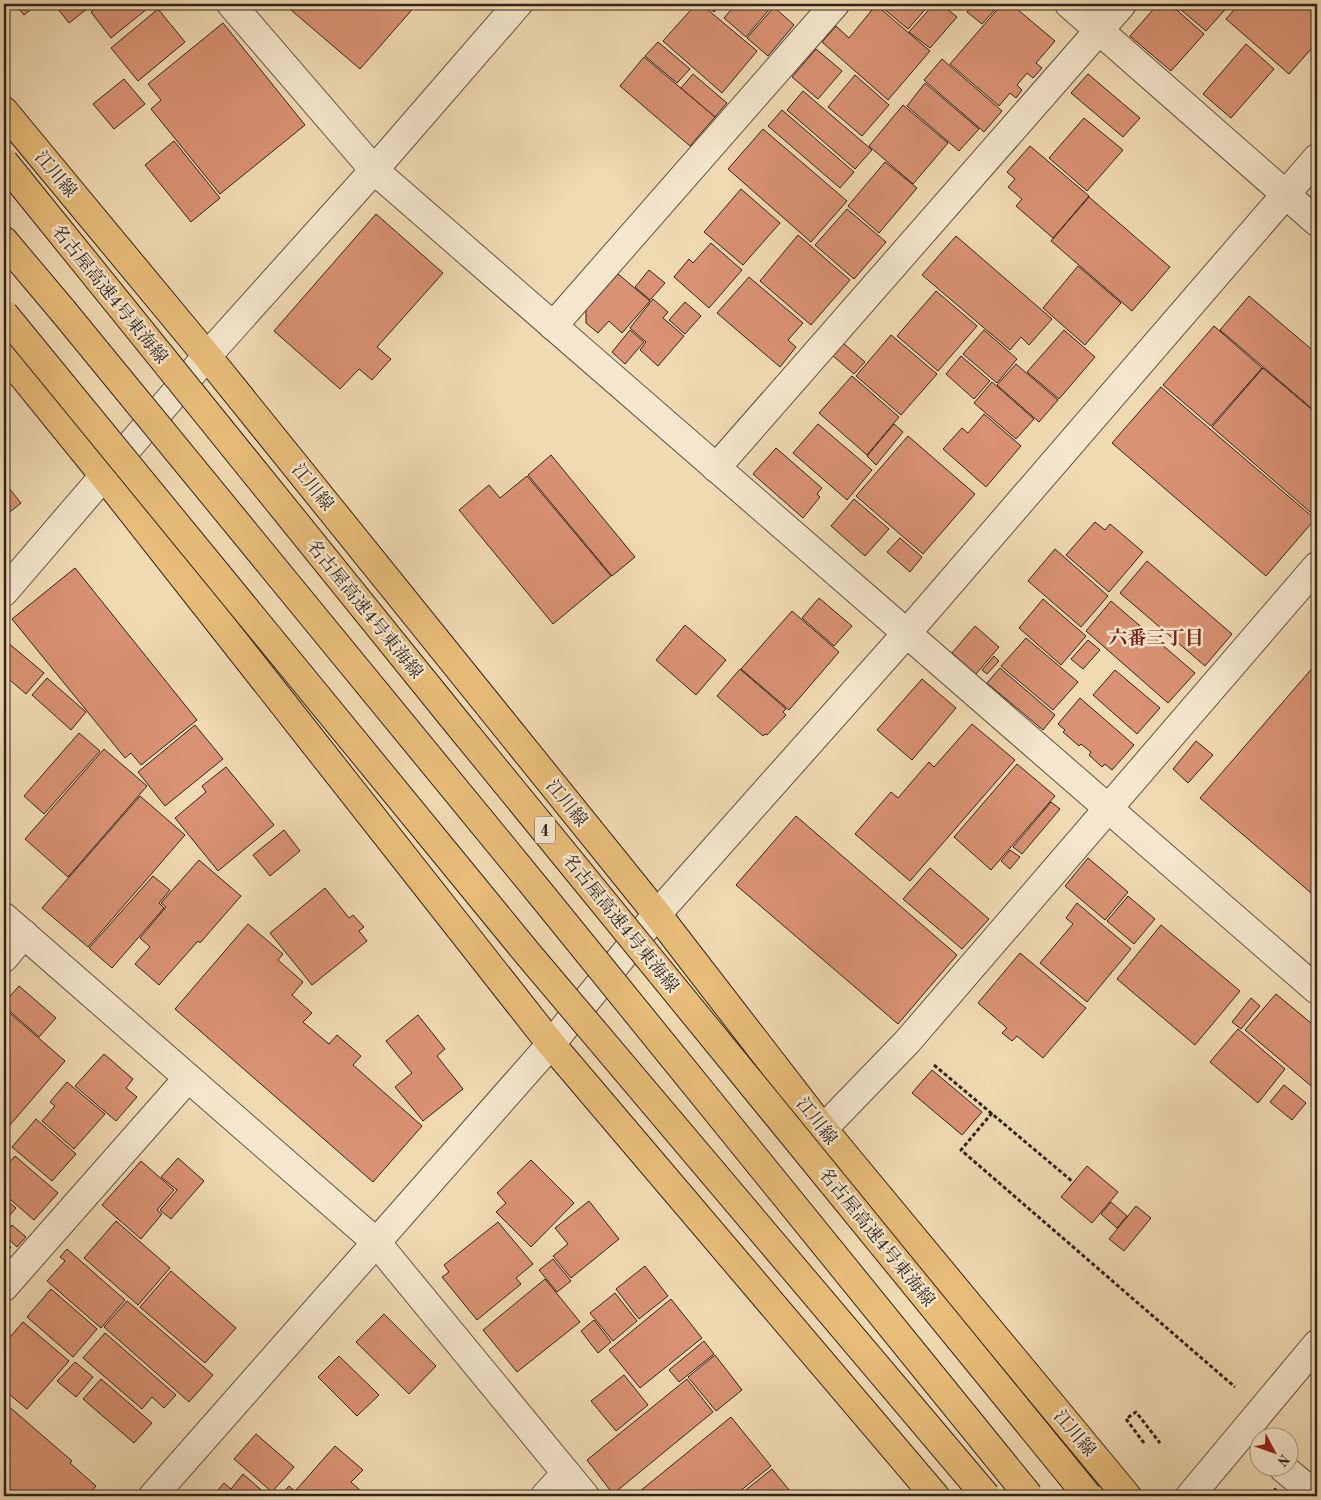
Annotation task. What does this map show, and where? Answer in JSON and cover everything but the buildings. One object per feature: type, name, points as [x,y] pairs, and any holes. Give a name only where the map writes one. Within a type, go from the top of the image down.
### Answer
[{"type":"main road","name":"江川線","points":[[4,112],[207,356],[657,914],[823,1129],[1127,1496]]},
{"type":"main road","name":"名古屋高速4号東海線","points":[[4,162],[454,720],[1088,1496]]},
{"type":"main road","points":[[4,241],[534,885],[1029,1496]]},
{"type":"main road","points":[[4,314],[528,954],[986,1496]]},
{"type":"main road","points":[[4,353],[104,476],[551,1044],[935,1496]]},
{"type":"street","points":[[231,4],[374,170],[1317,990]]},
{"type":"street","points":[[4,592],[207,356],[374,170],[518,4]]},
{"type":"street","points":[[553,326],[836,4]]},
{"type":"street","points":[[1069,4],[1317,222]]},
{"type":"street","points":[[716,468],[1122,4]]},
{"type":"street","points":[[153,1496],[551,1044],[657,914],[906,634],[1317,158]]},
{"type":"street","points":[[823,1129],[907,1042],[1317,566]]},
{"type":"street","points":[[4,917],[376,1242],[585,1496]]},
{"type":"street","points":[[4,958],[24,934]]},
{"type":"street","points":[[4,1287],[188,1078]]},
{"type":"street","points":[[1256,1428],[1262,1411],[1317,1344]]},
{"type":"street","points":[[1190,1496],[1248,1443]]},
{"type":"street","points":[[545,1496],[566,1473]]},
{"type":"street","points":[[1296,1478],[1317,1496]]},
{"type":"path","points":[[907,1042],[1073,1182]]},
{"type":"path","points":[[992,1113],[961,1150],[1262,1411]]},
{"type":"path","points":[[1144,1443],[1126,1419],[1136,1412],[1160,1442]]},
{"type":"district","name":"六番三丁目","points":[[1156,637]]}]
